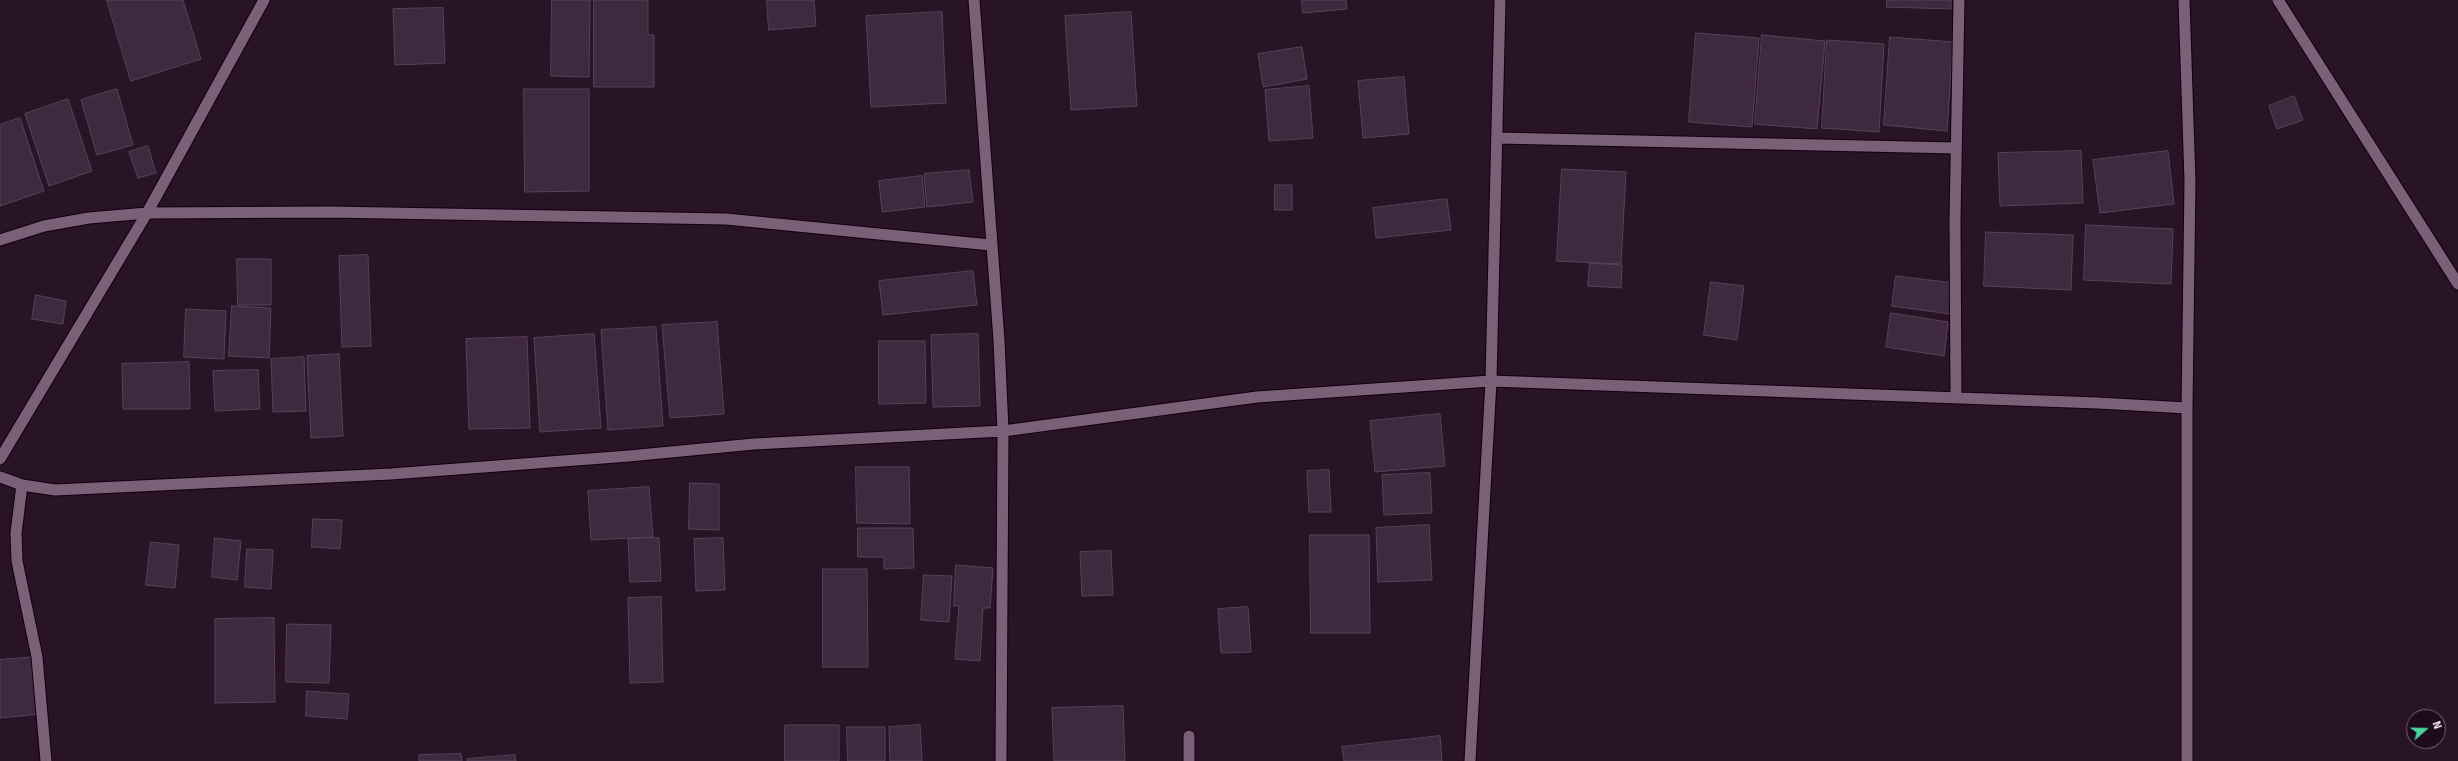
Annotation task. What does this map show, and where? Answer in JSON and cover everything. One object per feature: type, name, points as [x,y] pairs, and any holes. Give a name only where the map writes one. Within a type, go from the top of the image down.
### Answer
[{"type":"street","points":[[0,458],[147,213],[264,0]]},
{"type":"street","points":[[974,0],[1003,431],[1002,761]]},
{"type":"street","points":[[1470,761],[1491,381],[1498,138],[1500,0]]},
{"type":"street","points":[[1956,398],[1956,148],[1958,0]]},
{"type":"street","points":[[2184,0],[2190,181],[2187,408],[2188,761]]},
{"type":"street","points":[[2278,0],[2458,284]]},
{"type":"street","points":[[1498,138],[1956,148]]},
{"type":"street","points":[[0,240],[44,226],[90,218],[147,213],[330,212],[726,219],[990,245]]},
{"type":"street","points":[[0,476],[22,485],[55,490],[368,475],[629,456],[754,444],[1003,431],[1257,397],[1491,381],[2098,403],[2187,408]]},
{"type":"street","points":[[22,485],[16,534],[18,561],[37,657],[46,761]]},
{"type":"street","points":[[1189,736],[1190,761]]},
{"type":"building","points":[[107,0],[183,0],[201,59],[131,81]]},
{"type":"building","points":[[552,0],[590,0],[589,77],[551,76]]},
{"type":"building","points":[[594,0],[648,0],[648,35],[654,35],[654,87],[594,87]]},
{"type":"building","points":[[767,0],[814,0],[816,26],[769,30]]},
{"type":"building","points":[[1302,0],[1346,0],[1347,9],[1303,13]]},
{"type":"building","points":[[1887,0],[1951,0],[1951,9],[1887,7]]},
{"type":"building","points":[[443,8],[445,63],[395,65],[393,9]]},
{"type":"building","points":[[942,12],[946,103],[871,107],[866,16]]},
{"type":"building","points":[[1131,12],[1137,106],[1071,110],[1065,16]]},
{"type":"building","points":[[1696,33],[1759,38],[1752,127],[1689,122]]},
{"type":"building","points":[[1762,35],[1825,41],[1817,129],[1755,124]]},
{"type":"building","points":[[1890,37],[1953,42],[1947,131],[1884,125]]},
{"type":"building","points":[[1827,40],[1884,44],[1879,132],[1822,128]]},
{"type":"building","points":[[1302,47],[1307,79],[1263,87],[1258,54]]},
{"type":"building","points":[[1404,77],[1409,134],[1363,138],[1358,81]]},
{"type":"building","points":[[1309,86],[1313,138],[1269,141],[1265,90]]},
{"type":"building","points":[[117,89],[133,145],[97,155],[81,100]]},
{"type":"building","points":[[524,89],[589,89],[589,191],[525,192]]},
{"type":"building","points":[[2294,96],[2303,120],[2277,129],[2269,106]]},
{"type":"building","points":[[68,99],[92,171],[49,186],[25,114]]},
{"type":"building","points":[[20,118],[44,191],[0,206],[0,125]]},
{"type":"building","points":[[148,146],[156,173],[138,178],[129,152]]},
{"type":"building","points":[[2081,151],[2083,203],[2000,206],[1998,153]]},
{"type":"building","points":[[2168,151],[2174,204],[2100,213],[2093,160]]},
{"type":"building","points":[[1562,169],[1626,172],[1621,264],[1557,261]]},
{"type":"building","points":[[969,170],[973,202],[927,207],[924,174]]},
{"type":"building","points":[[922,176],[925,207],[882,212],[879,181]]},
{"type":"building","points":[[1275,185],[1292,185],[1292,210],[1275,210]]},
{"type":"building","points":[[1447,199],[1451,230],[1376,238],[1373,208]]},
{"type":"building","points":[[2086,225],[2173,229],[2171,284],[2084,280]]},
{"type":"building","points":[[1986,232],[2073,235],[2071,290],[1984,286]]},
{"type":"building","points":[[368,255],[371,346],[342,347],[339,256]]},
{"type":"building","points":[[237,259],[271,259],[271,305],[238,305]]},
{"type":"building","points":[[1590,263],[1622,265],[1621,288],[1588,286]]},
{"type":"building","points":[[973,271],[977,305],[883,315],[879,281]]},
{"type":"building","points":[[1896,276],[1954,283],[1950,314],[1892,306]]},
{"type":"building","points":[[1711,282],[1744,286],[1737,340],[1704,335]]},
{"type":"building","points":[[36,295],[66,301],[63,324],[32,319]]},
{"type":"building","points":[[232,306],[271,308],[269,358],[229,356]]},
{"type":"building","points":[[186,309],[226,311],[224,359],[184,357]]},
{"type":"building","points":[[1891,313],[1948,322],[1944,356],[1886,347]]},
{"type":"building","points":[[717,322],[724,414],[670,418],[662,325]]},
{"type":"building","points":[[656,327],[663,426],[608,430],[601,330]]},
{"type":"building","points":[[594,334],[601,428],[540,432],[534,338]]},
{"type":"building","points":[[978,334],[980,406],[933,407],[931,335]]},
{"type":"building","points":[[527,337],[530,428],[469,429],[466,339]]},
{"type":"building","points":[[879,341],[925,341],[926,403],[879,404]]},
{"type":"building","points":[[339,354],[343,436],[311,438],[307,356]]},
{"type":"building","points":[[304,357],[306,411],[273,412],[271,359]]},
{"type":"building","points":[[189,362],[190,409],[123,409],[122,364]]},
{"type":"building","points":[[258,370],[260,409],[215,411],[213,371]]},
{"type":"building","points":[[1440,414],[1445,466],[1375,472],[1370,421]]},
{"type":"building","points":[[856,467],[909,467],[910,524],[857,523]]},
{"type":"building","points":[[1329,470],[1331,512],[1309,512],[1307,471]]},
{"type":"building","points":[[1430,473],[1432,513],[1384,515],[1382,475]]},
{"type":"building","points":[[690,483],[719,484],[719,530],[689,529]]},
{"type":"building","points":[[649,487],[653,537],[591,540],[588,491]]},
{"type":"building","points":[[313,519],[342,520],[340,549],[312,547]]},
{"type":"building","points":[[1429,525],[1432,580],[1378,582],[1376,528]]},
{"type":"building","points":[[858,528],[913,528],[914,568],[884,569],[884,557],[858,557]]},
{"type":"building","points":[[1310,535],[1369,535],[1370,633],[1311,633]]},
{"type":"building","points":[[215,538],[241,541],[237,580],[212,577]]},
{"type":"building","points":[[659,538],[661,581],[630,582],[628,539]]},
{"type":"building","points":[[723,538],[725,590],[696,591],[694,539]]},
{"type":"building","points":[[151,542],[179,545],[175,588],[146,585]]},
{"type":"building","points":[[247,549],[273,550],[271,589],[245,587]]},
{"type":"building","points":[[1111,551],[1113,595],[1082,596],[1080,552]]},
{"type":"building","points":[[956,565],[993,568],[990,608],[983,608],[980,661],[955,659],[959,606],[954,606]]},
{"type":"building","points":[[823,569],[867,569],[868,667],[823,667]]},
{"type":"building","points":[[924,575],[952,576],[949,622],[921,620]]},
{"type":"building","points":[[661,597],[663,682],[630,683],[628,598]]},
{"type":"building","points":[[1248,607],[1251,652],[1221,653],[1218,609]]},
{"type":"building","points":[[274,618],[275,702],[215,703],[215,619]]},
{"type":"building","points":[[287,624],[331,625],[329,683],[286,682]]},
{"type":"building","points":[[36,657],[41,714],[0,718],[0,660]]},
{"type":"building","points":[[307,691],[349,694],[347,719],[306,716]]},
{"type":"building","points":[[1123,706],[1125,761],[1054,761],[1052,708]]},
{"type":"building","points":[[785,725],[839,725],[839,761],[785,761]]},
{"type":"building","points":[[920,725],[922,761],[890,761],[889,727]]},
{"type":"building","points":[[847,727],[885,727],[885,761],[848,761]]},
{"type":"building","points":[[1440,736],[1442,761],[1344,761],[1342,747]]},
{"type":"building","points":[[461,754],[462,761],[419,761],[419,755]]},
{"type":"building","points":[[515,755],[516,761],[467,761],[467,759]]}]
